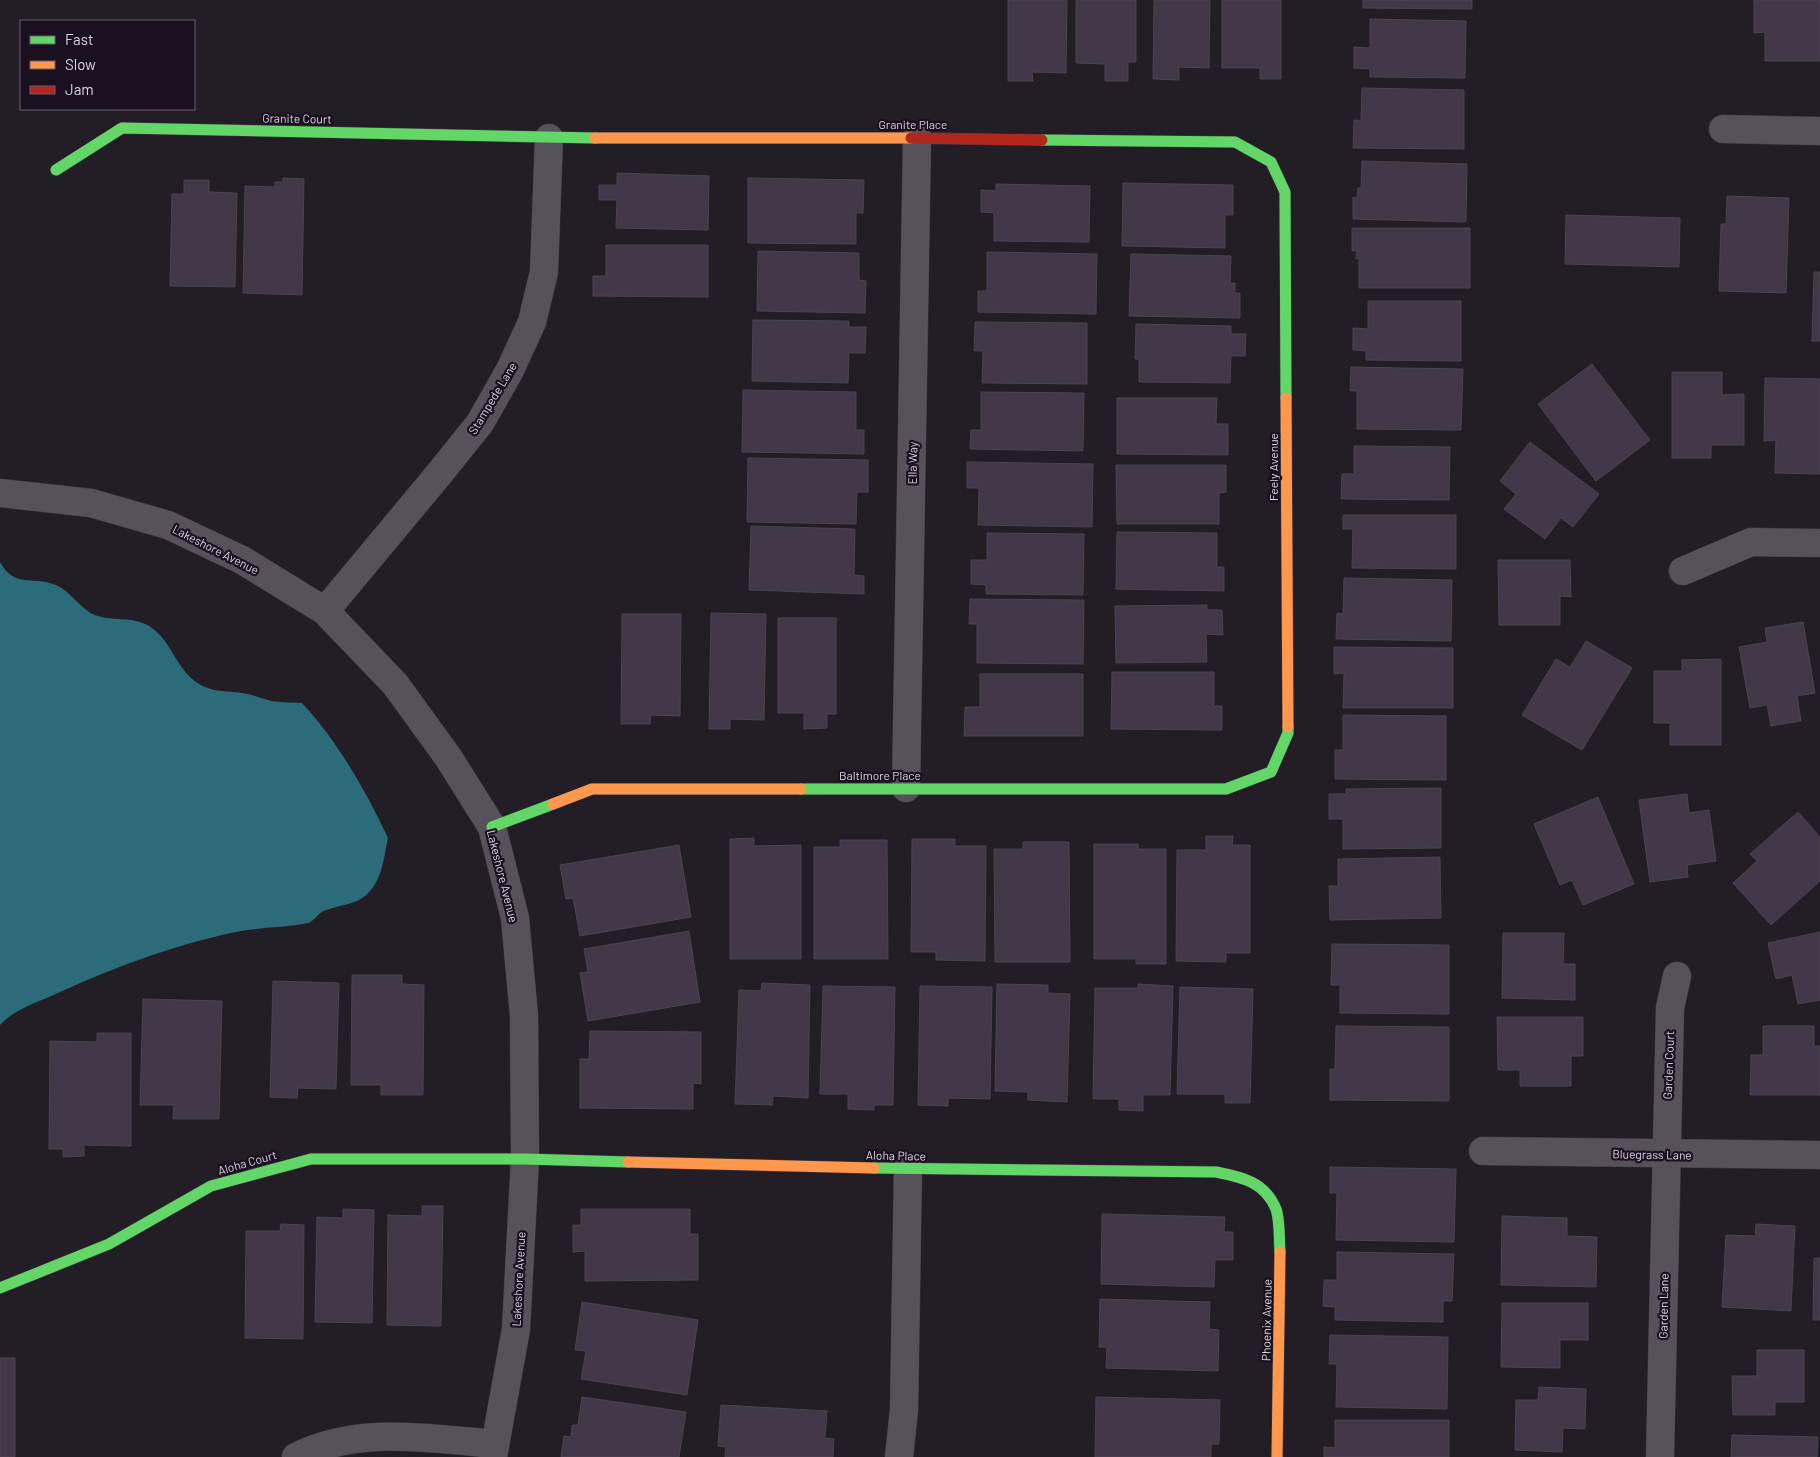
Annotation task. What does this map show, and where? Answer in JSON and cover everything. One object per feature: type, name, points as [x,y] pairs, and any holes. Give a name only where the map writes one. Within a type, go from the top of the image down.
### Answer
[{"type":"street","name":"Granite Court","points":[[56,170],[122,128],[549,138]]},
{"type":"street","points":[[1723,129],[1820,131]]},
{"type":"street","name":"Granite Place","points":[[549,138],[917,138],[1235,142],[1271,162]]},
{"type":"street","name":"Stampede Lane","points":[[325,611],[480,423],[510,370],[532,322],[544,272],[549,138]]},
{"type":"street","name":"Ella Way","points":[[906,788],[917,138]]},
{"type":"street","name":"Feely Avenue","points":[[1271,162],[1285,192],[1288,733],[1271,772]]},
{"type":"street","name":"Lakeshore Avenue","points":[[0,493],[91,503],[168,525],[242,560],[325,611],[394,684],[448,757],[492,827],[515,918],[524,1016],[525,1159],[516,1329],[494,1450]]},
{"type":"street","points":[[1683,571],[1751,542],[1820,543]]},
{"type":"street","name":"Baltimore Place","points":[[492,827],[592,788],[1226,789],[1271,772]]},
{"type":"street","name":"Garden Court","points":[[1666,1155],[1670,1008],[1676,976]]},
{"type":"street","name":"Bluegrass Lane","points":[[1483,1151],[1820,1156]]},
{"type":"street","name":"Garden Lane","points":[[1660,1457],[1666,1155]]},
{"type":"street","name":"Aloha Court","points":[[0,1288],[109,1244],[211,1186],[311,1159],[525,1159]]},
{"type":"street","name":"Aloha Place","points":[[525,1159],[908,1169],[1216,1172],[1241,1177],[1263,1188]]},
{"type":"street","points":[[900,1457],[904,1410],[908,1169]]},
{"type":"street","name":"Phoenix Avenue","points":[[1263,1188],[1276,1210],[1280,1258],[1277,1457]]},
{"type":"street","points":[[296,1457],[307,1451],[353,1439],[409,1436],[494,1450]]},
{"type":"water","points":[[0,562],[12,576],[18,579],[47,582],[62,588],[92,614],[137,621],[153,629],[168,645],[186,673],[209,689],[245,694],[272,701],[302,703],[350,767],[388,838],[378,879],[370,891],[354,902],[322,912],[308,923],[254,929],[212,937],[141,959],[29,1005],[0,1025]]},
{"type":"building","points":[[1008,0],[1067,0],[1066,73],[1032,72],[1033,81],[1008,81]]},
{"type":"building","points":[[1076,0],[1136,0],[1136,62],[1128,62],[1128,81],[1105,81],[1105,64],[1076,63]]},
{"type":"building","points":[[1154,0],[1210,0],[1209,68],[1179,67],[1179,80],[1153,79]]},
{"type":"building","points":[[1222,0],[1281,0],[1281,79],[1260,79],[1260,68],[1222,68]]},
{"type":"building","points":[[1363,0],[1472,0],[1472,9],[1363,8]]},
{"type":"building","points":[[1754,0],[1820,0],[1820,61],[1765,61],[1765,32],[1754,33]]},
{"type":"building","points":[[1370,19],[1466,21],[1465,78],[1370,77],[1370,69],[1354,68],[1354,47],[1370,48]]},
{"type":"building","points":[[1362,88],[1464,90],[1464,149],[1353,148],[1354,120],[1361,121]]},
{"type":"building","points":[[1362,161],[1467,164],[1466,222],[1353,219],[1353,197],[1357,198],[1358,188],[1361,188]]},
{"type":"building","points":[[617,173],[709,176],[708,230],[616,228],[617,200],[599,200],[599,185],[617,185]]},
{"type":"building","points":[[283,178],[304,179],[302,295],[243,293],[245,186],[275,187],[275,182],[283,182]]},
{"type":"building","points":[[748,178],[864,180],[863,213],[856,213],[856,244],[748,243]]},
{"type":"building","points":[[184,180],[209,180],[209,192],[237,193],[235,287],[170,286],[172,194],[184,194]]},
{"type":"building","points":[[1123,183],[1233,185],[1233,215],[1225,215],[1225,248],[1122,246]]},
{"type":"building","points":[[996,184],[1090,186],[1089,242],[994,241],[994,213],[981,212],[981,190],[996,191]]},
{"type":"building","points":[[1727,196],[1789,198],[1786,293],[1719,291],[1721,224],[1726,224]]},
{"type":"building","points":[[1566,215],[1680,218],[1679,267],[1565,264]]},
{"type":"building","points":[[1352,228],[1470,228],[1470,288],[1359,288],[1359,258],[1356,259],[1357,251],[1352,251]]},
{"type":"building","points":[[606,245],[708,245],[708,297],[593,296],[593,276],[606,276]]},
{"type":"building","points":[[758,251],[859,253],[859,280],[866,281],[865,313],[757,311]]},
{"type":"building","points":[[987,252],[1097,254],[1096,314],[978,312],[978,291],[987,291]]},
{"type":"building","points":[[1131,254],[1231,256],[1230,283],[1235,283],[1235,293],[1240,293],[1240,318],[1129,316]]},
{"type":"building","points":[[1814,272],[1820,272],[1820,341],[1812,341]]},
{"type":"building","points":[[1368,301],[1461,301],[1461,361],[1366,360],[1366,351],[1353,350],[1353,328],[1368,329]]},
{"type":"building","points":[[753,320],[849,321],[849,327],[866,327],[865,353],[849,353],[848,383],[752,381]]},
{"type":"building","points":[[975,322],[1087,323],[1087,384],[982,383],[983,351],[974,351]]},
{"type":"building","points":[[1136,324],[1231,326],[1231,334],[1246,334],[1245,356],[1231,356],[1230,383],[1139,382],[1139,359],[1135,359]]},
{"type":"building","points":[[1592,364],[1650,440],[1596,481],[1538,404]]},
{"type":"building","points":[[1351,367],[1463,369],[1461,430],[1357,429],[1357,391],[1350,391]]},
{"type":"building","points":[[1672,372],[1722,372],[1722,395],[1744,394],[1744,445],[1711,445],[1711,458],[1672,458]]},
{"type":"building","points":[[1765,378],[1820,379],[1820,474],[1775,473],[1776,440],[1764,441]]},
{"type":"building","points":[[743,390],[856,392],[856,430],[864,430],[864,454],[742,452]]},
{"type":"building","points":[[981,392],[1084,393],[1083,451],[970,449],[971,430],[981,430]]},
{"type":"building","points":[[1117,398],[1217,398],[1216,424],[1228,424],[1228,455],[1117,454]]},
{"type":"building","points":[[1530,442],[1599,494],[1573,527],[1561,518],[1545,539],[1504,509],[1516,494],[1500,481]]},
{"type":"building","points":[[1354,446],[1450,447],[1449,500],[1341,499],[1342,474],[1354,474]]},
{"type":"building","points":[[748,458],[868,460],[868,492],[857,492],[856,524],[747,522]]},
{"type":"building","points":[[967,462],[1093,464],[1092,527],[978,525],[979,488],[967,488]]},
{"type":"building","points":[[1116,465],[1226,465],[1226,492],[1219,493],[1219,524],[1117,524]]},
{"type":"building","points":[[1343,515],[1456,515],[1456,569],[1352,568],[1353,529],[1343,529]]},
{"type":"building","points":[[751,526],[855,529],[854,575],[864,576],[864,594],[749,590]]},
{"type":"building","points":[[1117,532],[1217,533],[1217,567],[1224,567],[1224,591],[1116,589]]},
{"type":"building","points":[[987,533],[1084,534],[1083,595],[986,594],[986,585],[971,584],[971,560],[987,560]]},
{"type":"building","points":[[1498,560],[1570,560],[1571,597],[1560,596],[1560,625],[1499,625]]},
{"type":"building","points":[[1344,578],[1452,580],[1451,641],[1336,639],[1337,613],[1343,614]]},
{"type":"building","points":[[970,599],[1084,600],[1083,664],[977,663],[977,624],[969,624]]},
{"type":"building","points":[[1207,605],[1207,610],[1222,610],[1223,635],[1206,634],[1207,662],[1116,663],[1115,606]]},
{"type":"building","points":[[711,613],[766,614],[764,720],[730,719],[730,729],[709,729]]},
{"type":"building","points":[[622,614],[681,614],[680,716],[651,715],[650,724],[621,724]]},
{"type":"building","points":[[778,618],[836,618],[836,714],[827,714],[827,728],[804,729],[804,713],[778,713]]},
{"type":"building","points":[[1803,622],[1815,693],[1797,696],[1801,721],[1771,726],[1767,705],[1750,708],[1739,647],[1767,642],[1765,628]]},
{"type":"building","points":[[1586,641],[1632,668],[1582,750],[1522,715],[1556,659],[1570,667]]},
{"type":"building","points":[[1334,647],[1453,648],[1453,708],[1343,708],[1344,673],[1334,674]]},
{"type":"building","points":[[1721,659],[1721,745],[1670,745],[1670,723],[1654,723],[1654,671],[1682,671],[1682,660]]},
{"type":"building","points":[[1112,672],[1214,672],[1214,706],[1222,706],[1222,730],[1111,729]]},
{"type":"building","points":[[980,674],[1083,674],[1083,736],[964,736],[965,707],[980,707]]},
{"type":"building","points":[[1343,715],[1446,716],[1446,780],[1335,779],[1335,750],[1343,750]]},
{"type":"building","points":[[1441,788],[1441,848],[1343,849],[1343,819],[1329,819],[1329,794],[1346,794],[1346,789]]},
{"type":"building","points":[[1687,794],[1689,813],[1709,810],[1716,861],[1687,865],[1688,877],[1650,882],[1639,800]]},
{"type":"building","points":[[1598,797],[1634,884],[1583,905],[1572,880],[1560,885],[1534,824]]},
{"type":"building","points":[[1798,812],[1820,837],[1820,881],[1771,925],[1733,883],[1757,861],[1750,854]]},
{"type":"building","points":[[1206,836],[1233,836],[1232,845],[1250,845],[1250,953],[1226,953],[1226,962],[1176,961],[1177,850],[1206,850]]},
{"type":"building","points":[[754,838],[754,846],[801,845],[801,959],[730,959],[730,839]]},
{"type":"building","points":[[912,839],[955,839],[955,846],[986,846],[985,961],[936,960],[936,952],[911,952]]},
{"type":"building","points":[[840,840],[887,840],[888,959],[814,959],[814,847],[840,847]]},
{"type":"building","points":[[1023,842],[1069,842],[1070,962],[995,962],[994,849],[1023,849]]},
{"type":"building","points":[[1094,844],[1138,844],[1138,849],[1166,849],[1166,964],[1136,964],[1136,959],[1094,959]]},
{"type":"building","points":[[679,845],[691,917],[580,936],[573,898],[566,899],[560,865]]},
{"type":"building","points":[[1440,857],[1441,918],[1330,920],[1329,886],[1338,886],[1338,859]]},
{"type":"building","points":[[689,931],[700,1002],[588,1021],[580,973],[588,972],[584,949]]},
{"type":"building","points":[[1820,932],[1820,1000],[1798,1004],[1792,975],[1776,979],[1768,943]]},
{"type":"building","points":[[1503,933],[1564,933],[1563,964],[1575,964],[1575,1000],[1502,998]]},
{"type":"building","points":[[1332,944],[1449,945],[1449,1014],[1340,1013],[1340,985],[1331,985]]},
{"type":"building","points":[[352,975],[402,975],[402,984],[424,985],[423,1095],[381,1095],[381,1085],[351,1085]]},
{"type":"building","points":[[273,981],[339,983],[336,1089],[298,1088],[297,1098],[270,1097]]},
{"type":"building","points":[[762,983],[810,985],[808,1098],[773,1096],[772,1105],[735,1104],[739,990],[761,991]]},
{"type":"building","points":[[997,984],[1048,985],[1048,993],[1070,994],[1067,1102],[1028,1100],[1028,1092],[995,1091]]},
{"type":"building","points":[[1138,984],[1173,986],[1170,1095],[1143,1095],[1143,1111],[1119,1110],[1119,1099],[1093,1099],[1095,988],[1138,988]]},
{"type":"building","points":[[823,986],[895,987],[893,1105],[874,1105],[874,1110],[848,1109],[848,1094],[820,1094]]},
{"type":"building","points":[[920,986],[992,987],[990,1099],[948,1098],[948,1106],[918,1105]]},
{"type":"building","points":[[1180,987],[1253,989],[1250,1103],[1225,1103],[1225,1094],[1177,1094]]},
{"type":"building","points":[[143,999],[222,1001],[219,1119],[173,1119],[174,1105],[140,1105]]},
{"type":"building","points":[[1497,1017],[1583,1017],[1583,1056],[1571,1056],[1571,1086],[1520,1086],[1520,1070],[1498,1070]]},
{"type":"building","points":[[1336,1026],[1449,1027],[1449,1101],[1330,1100],[1330,1069],[1335,1069]]},
{"type":"building","points":[[1763,1026],[1814,1026],[1814,1046],[1820,1046],[1820,1095],[1750,1095],[1751,1055],[1763,1055]]},
{"type":"building","points":[[590,1031],[701,1032],[701,1084],[693,1083],[693,1109],[580,1108],[580,1059],[589,1059]]},
{"type":"building","points":[[97,1033],[131,1033],[131,1146],[84,1145],[84,1156],[63,1157],[63,1149],[49,1149],[50,1041],[97,1042]]},
{"type":"building","points":[[1330,1167],[1456,1169],[1454,1242],[1336,1240],[1337,1193],[1330,1193]]},
{"type":"building","points":[[422,1206],[443,1206],[441,1326],[387,1325],[388,1215],[422,1216]]},
{"type":"building","points":[[343,1209],[374,1210],[372,1323],[315,1322],[317,1217],[343,1218]]},
{"type":"building","points":[[581,1209],[690,1209],[690,1234],[698,1234],[698,1280],[585,1281],[585,1251],[573,1252],[573,1225],[581,1225]]},
{"type":"building","points":[[1102,1214],[1225,1217],[1224,1232],[1233,1232],[1233,1260],[1215,1260],[1214,1287],[1101,1284]]},
{"type":"building","points":[[1502,1216],[1567,1218],[1567,1236],[1597,1237],[1596,1287],[1501,1285]]},
{"type":"building","points":[[281,1224],[304,1225],[303,1339],[245,1338],[246,1231],[280,1231]]},
{"type":"building","points":[[1756,1224],[1795,1226],[1791,1311],[1722,1307],[1726,1235],[1755,1236]]},
{"type":"building","points":[[1337,1252],[1454,1254],[1452,1301],[1443,1301],[1443,1322],[1335,1320],[1335,1307],[1323,1306],[1324,1280],[1337,1280]]},
{"type":"building","points":[[1814,1258],[1820,1258],[1820,1320],[1813,1320]]},
{"type":"building","points":[[1100,1299],[1210,1302],[1209,1329],[1219,1330],[1218,1371],[1106,1368],[1107,1347],[1099,1347]]},
{"type":"building","points":[[582,1302],[698,1320],[687,1395],[581,1379],[586,1351],[575,1350]]},
{"type":"building","points":[[1502,1303],[1588,1303],[1588,1340],[1560,1340],[1560,1368],[1501,1367]]},
{"type":"building","points":[[1330,1335],[1448,1337],[1447,1409],[1336,1407],[1337,1364],[1329,1364]]},
{"type":"building","points":[[1757,1350],[1804,1350],[1804,1402],[1775,1402],[1775,1415],[1733,1415],[1732,1376],[1757,1376]]},
{"type":"building","points":[[0,1358],[15,1358],[15,1457],[0,1457]]},
{"type":"building","points":[[1539,1387],[1586,1389],[1585,1429],[1563,1428],[1562,1452],[1515,1450],[1516,1400],[1538,1400]]},
{"type":"building","points":[[582,1397],[686,1412],[679,1457],[561,1457],[564,1436],[571,1437],[572,1425],[578,1425]]},
{"type":"building","points":[[1096,1397],[1220,1400],[1219,1444],[1211,1444],[1211,1457],[1095,1457]]},
{"type":"building","points":[[721,1405],[827,1411],[825,1438],[834,1439],[833,1457],[725,1457],[726,1447],[718,1446]]},
{"type":"building","points":[[1335,1420],[1449,1420],[1449,1457],[1324,1457],[1324,1447],[1335,1448]]},
{"type":"building","points":[[1732,1435],[1818,1437],[1817,1457],[1731,1457]]},
{"type":"traffic: fast","points":[[56,170],[122,128],[595,138]]},
{"type":"traffic: fast","points":[[1042,140],[1235,142],[1271,162],[1285,192],[1286,398]]},
{"type":"traffic: fast","points":[[801,789],[1226,789],[1271,772],[1288,733],[1288,727]]},
{"type":"traffic: fast","points":[[492,827],[553,804]]},
{"type":"traffic: fast","points":[[0,1288],[109,1244],[211,1186],[311,1159],[525,1159],[628,1162]]},
{"type":"traffic: fast","points":[[874,1168],[1216,1172],[1226,1174],[1252,1182],[1266,1193],[1271,1200],[1276,1209],[1278,1219],[1280,1252]]},
{"type":"traffic: slow","points":[[595,138],[911,138]]},
{"type":"traffic: slow","points":[[1286,398],[1288,727]]},
{"type":"traffic: slow","points":[[553,804],[592,789],[801,789]]},
{"type":"traffic: slow","points":[[628,1162],[874,1168]]},
{"type":"traffic: slow","points":[[1277,1457],[1280,1252]]},
{"type":"traffic: jam","points":[[911,138],[1042,140]]}]
